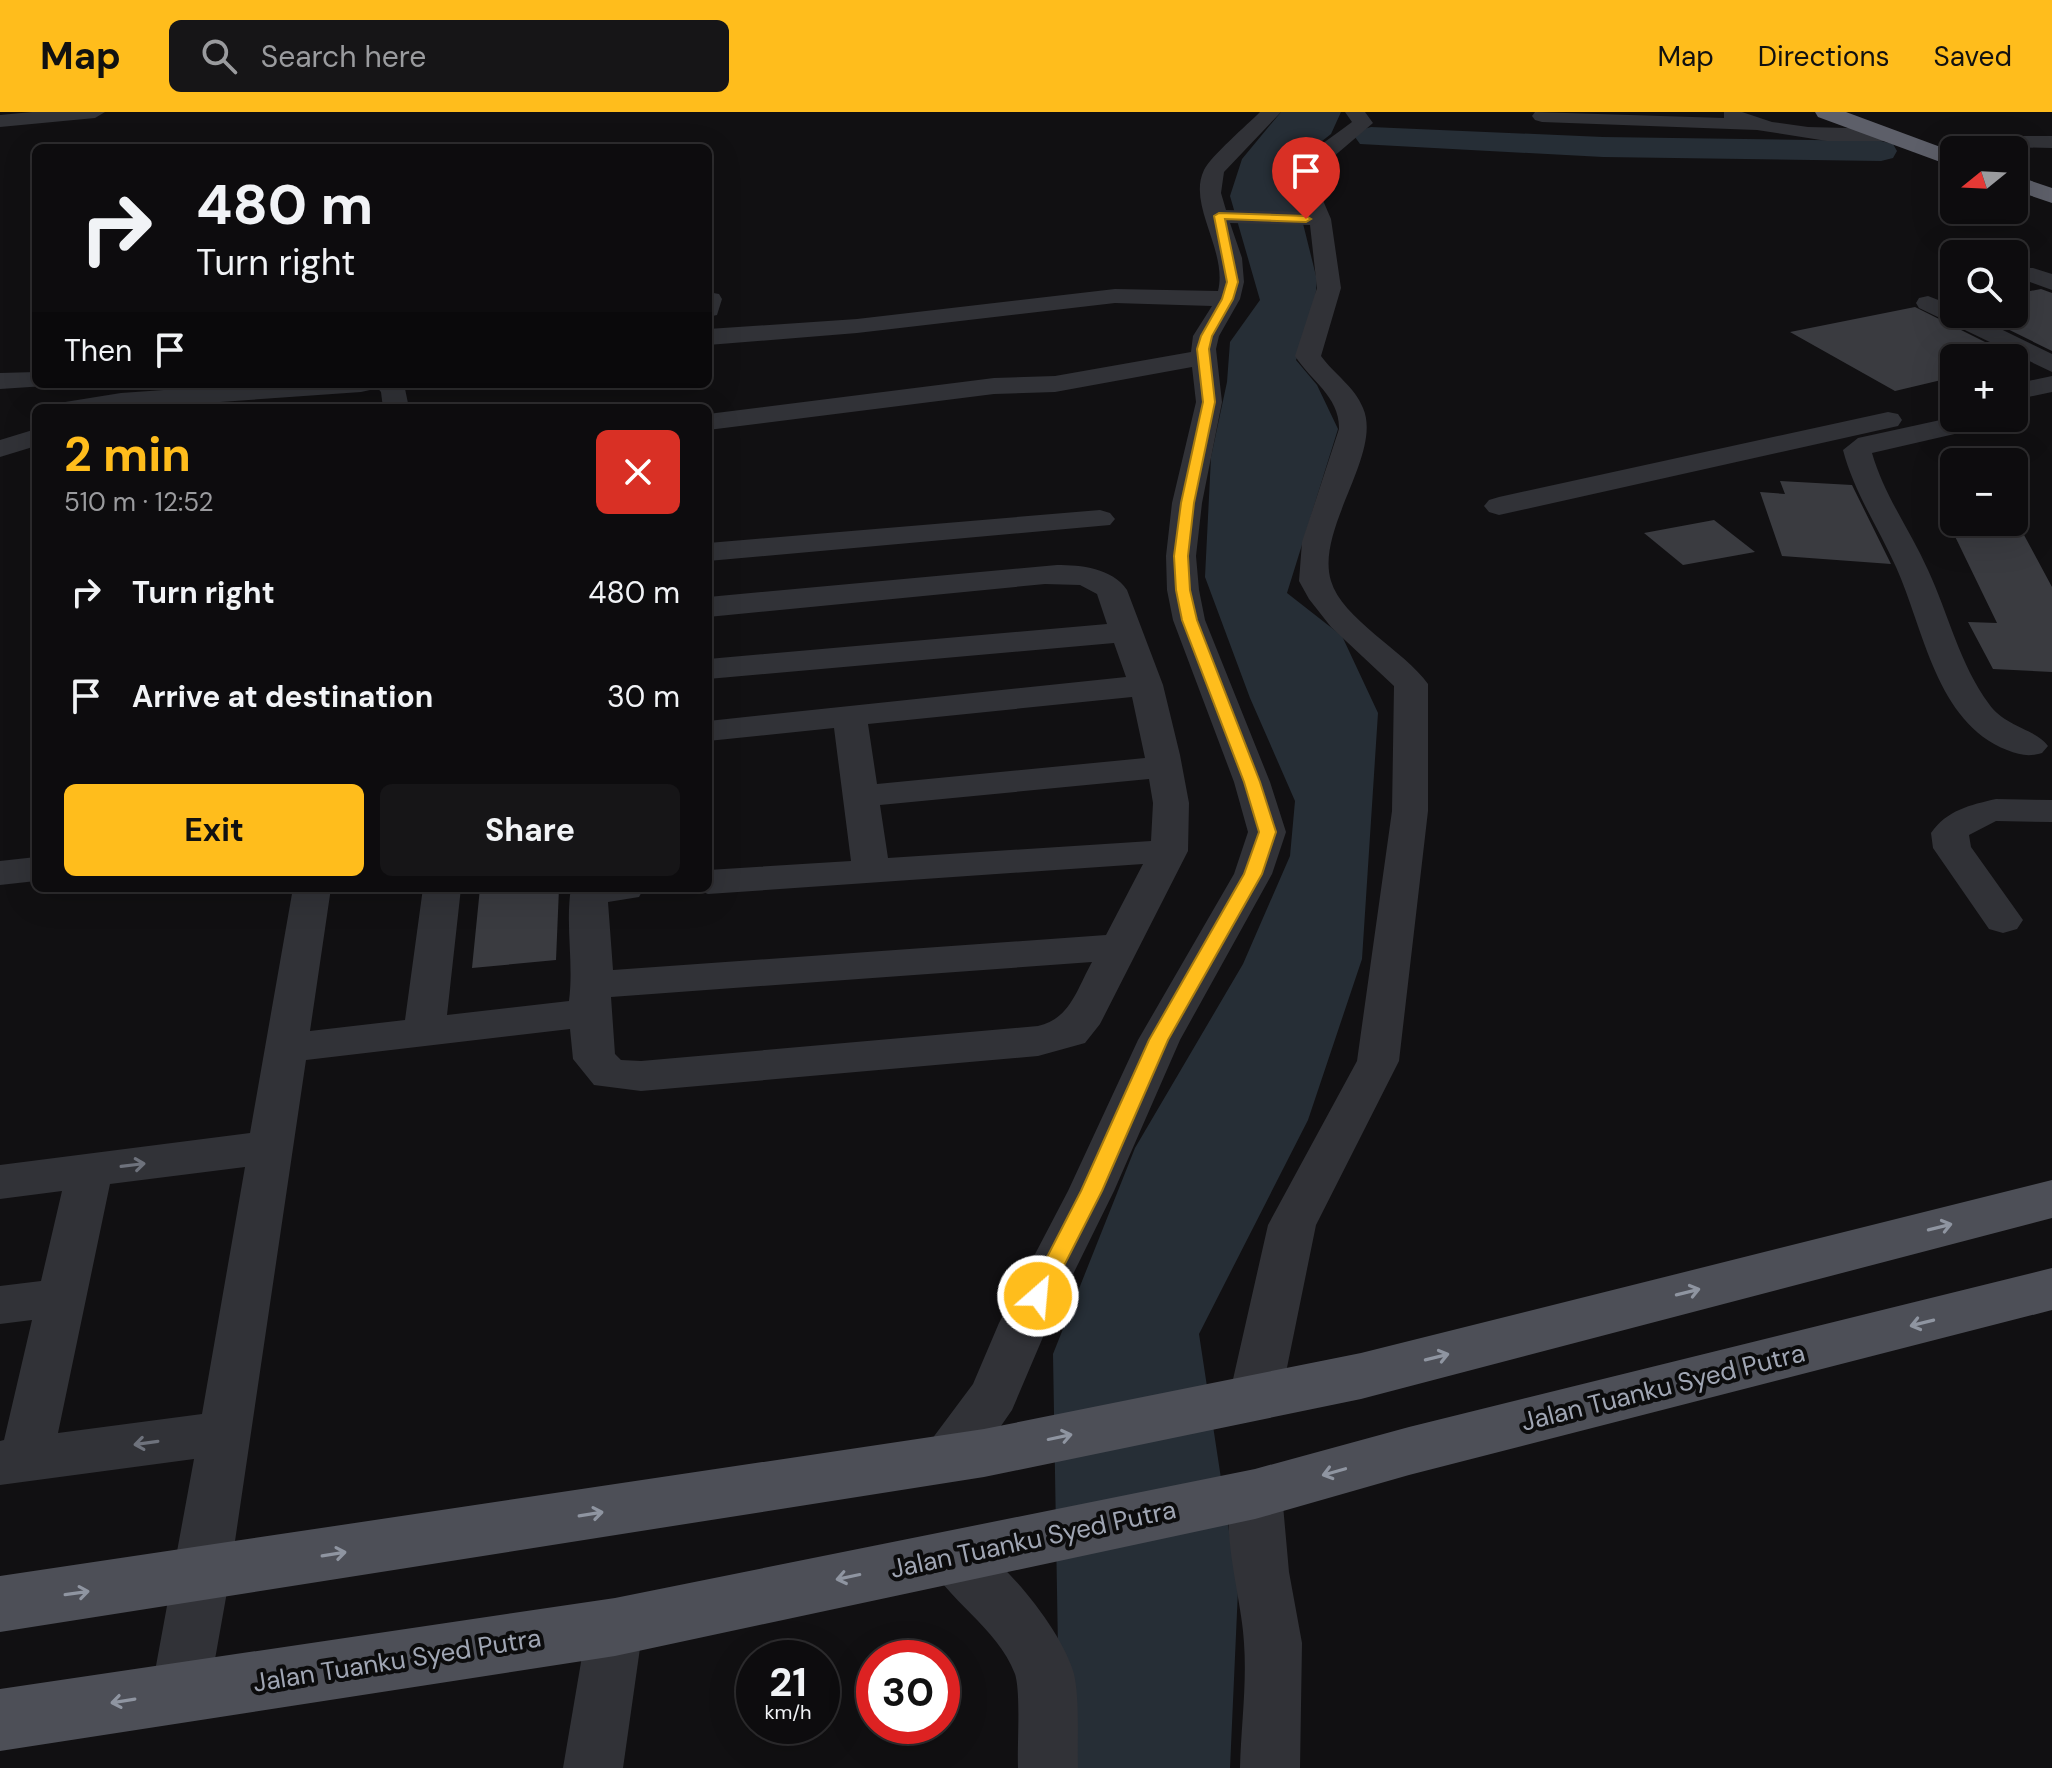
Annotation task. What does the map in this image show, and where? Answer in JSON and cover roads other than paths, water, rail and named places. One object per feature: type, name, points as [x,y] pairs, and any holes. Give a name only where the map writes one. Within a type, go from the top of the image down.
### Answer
[{"type":"highway","points":[[1826,112],[1886,135],[1940,147]]},
{"type":"highway","points":[[1879,112],[1940,142]]},
{"type":"highway","points":[[2028,165],[2049,172]]},
{"type":"highway","points":[[2028,187],[2052,196]]},
{"type":"main road","points":[[0,1604],[966,1456],[1361,1376],[2052,1199]]},
{"type":"main road","name":"Jalan Tuanku Syed Putra","points":[[0,1720],[615,1627],[1243,1496],[2052,1289]]},
{"type":"street","points":[[0,121],[95,112]]},
{"type":"street","points":[[966,1456],[1024,1323],[1091,1191],[1159,1040],[1253,874],[1267,832],[1252,782],[1189,620],[1183,590],[1183,528],[1209,402],[1203,349],[1206,336],[1227,299],[1232,282],[1226,216],[1210,193],[1214,171],[1271,112]]},
{"type":"street","points":[[1236,1401],[1292,1225],[1378,1061],[1410,811],[1411,684],[1340,616],[1315,582],[1314,560],[1331,496],[1350,446],[1353,424],[1352,412],[1336,385],[1320,374],[1308,356],[1329,297],[1301,175],[1310,164],[1363,123],[1355,112]]},
{"type":"street","points":[[1724,112],[1754,125]]},
{"type":"street","points":[[1542,116],[1754,125],[1799,134],[1886,135]]},
{"type":"street","points":[[2028,144],[2052,142]]},
{"type":"street","points":[[1226,216],[1313,219]]},
{"type":"street","points":[[2028,275],[2052,283]]},
{"type":"street","points":[[712,337],[857,326],[1115,296],[1227,299]]},
{"type":"street","points":[[1928,303],[2052,364]]},
{"type":"street","points":[[2000,328],[2052,352]]},
{"type":"street","points":[[712,421],[994,386],[1055,384],[1206,357]]},
{"type":"street","points":[[0,381],[32,380]]},
{"type":"street","points":[[2028,389],[2052,384]]},
{"type":"street","points":[[74,399],[284,388]]},
{"type":"street","points":[[2028,410],[2052,405]]},
{"type":"street","points":[[1499,506],[1940,409]]},
{"type":"street","points":[[1940,428],[1868,444],[1857,450],[1870,487],[1912,566],[1954,669],[1980,717],[2004,736],[2030,746]]},
{"type":"street","points":[[0,449],[32,438]]},
{"type":"street","points":[[712,552],[1100,519]]},
{"type":"street","points":[[599,892],[588,903],[594,1059],[609,1074],[641,1076],[1038,1041],[1070,1033],[1085,1014],[1169,851],[1171,803],[1146,685],[1111,590],[1101,580],[1088,575],[1021,577],[712,607]]},
{"type":"street","points":[[712,669],[1126,632]]},
{"type":"street","points":[[712,731],[1146,685]]},
{"type":"street","points":[[850,717],[871,870]]},
{"type":"street","points":[[861,796],[1164,767]]},
{"type":"street","points":[[2003,920],[1952,848],[1950,833],[1959,820],[1988,813],[2052,811]]},
{"type":"street","points":[[712,882],[1169,851]]},
{"type":"street","points":[[0,873],[32,869]]},
{"type":"street","points":[[180,1693],[202,1575],[311,892]]},
{"type":"street","points":[[424,1032],[442,892]]},
{"type":"street","points":[[286,1048],[424,1032],[591,999],[1117,947]]},
{"type":"street","points":[[0,1182],[269,1147]]},
{"type":"street","points":[[90,1170],[64,1297],[13,1461],[223,1433]]},
{"type":"street","points":[[0,1305],[64,1297]]},
{"type":"street","points":[[1243,1496],[1261,1572],[1273,1643],[1270,1768]]},
{"type":"street","points":[[974,1550],[1020,1626],[1045,1675],[1048,1768]]},
{"type":"street","points":[[593,1768],[615,1627]]},
{"type":"waterway","points":[[1371,137],[1603,147],[1881,151]]}]
